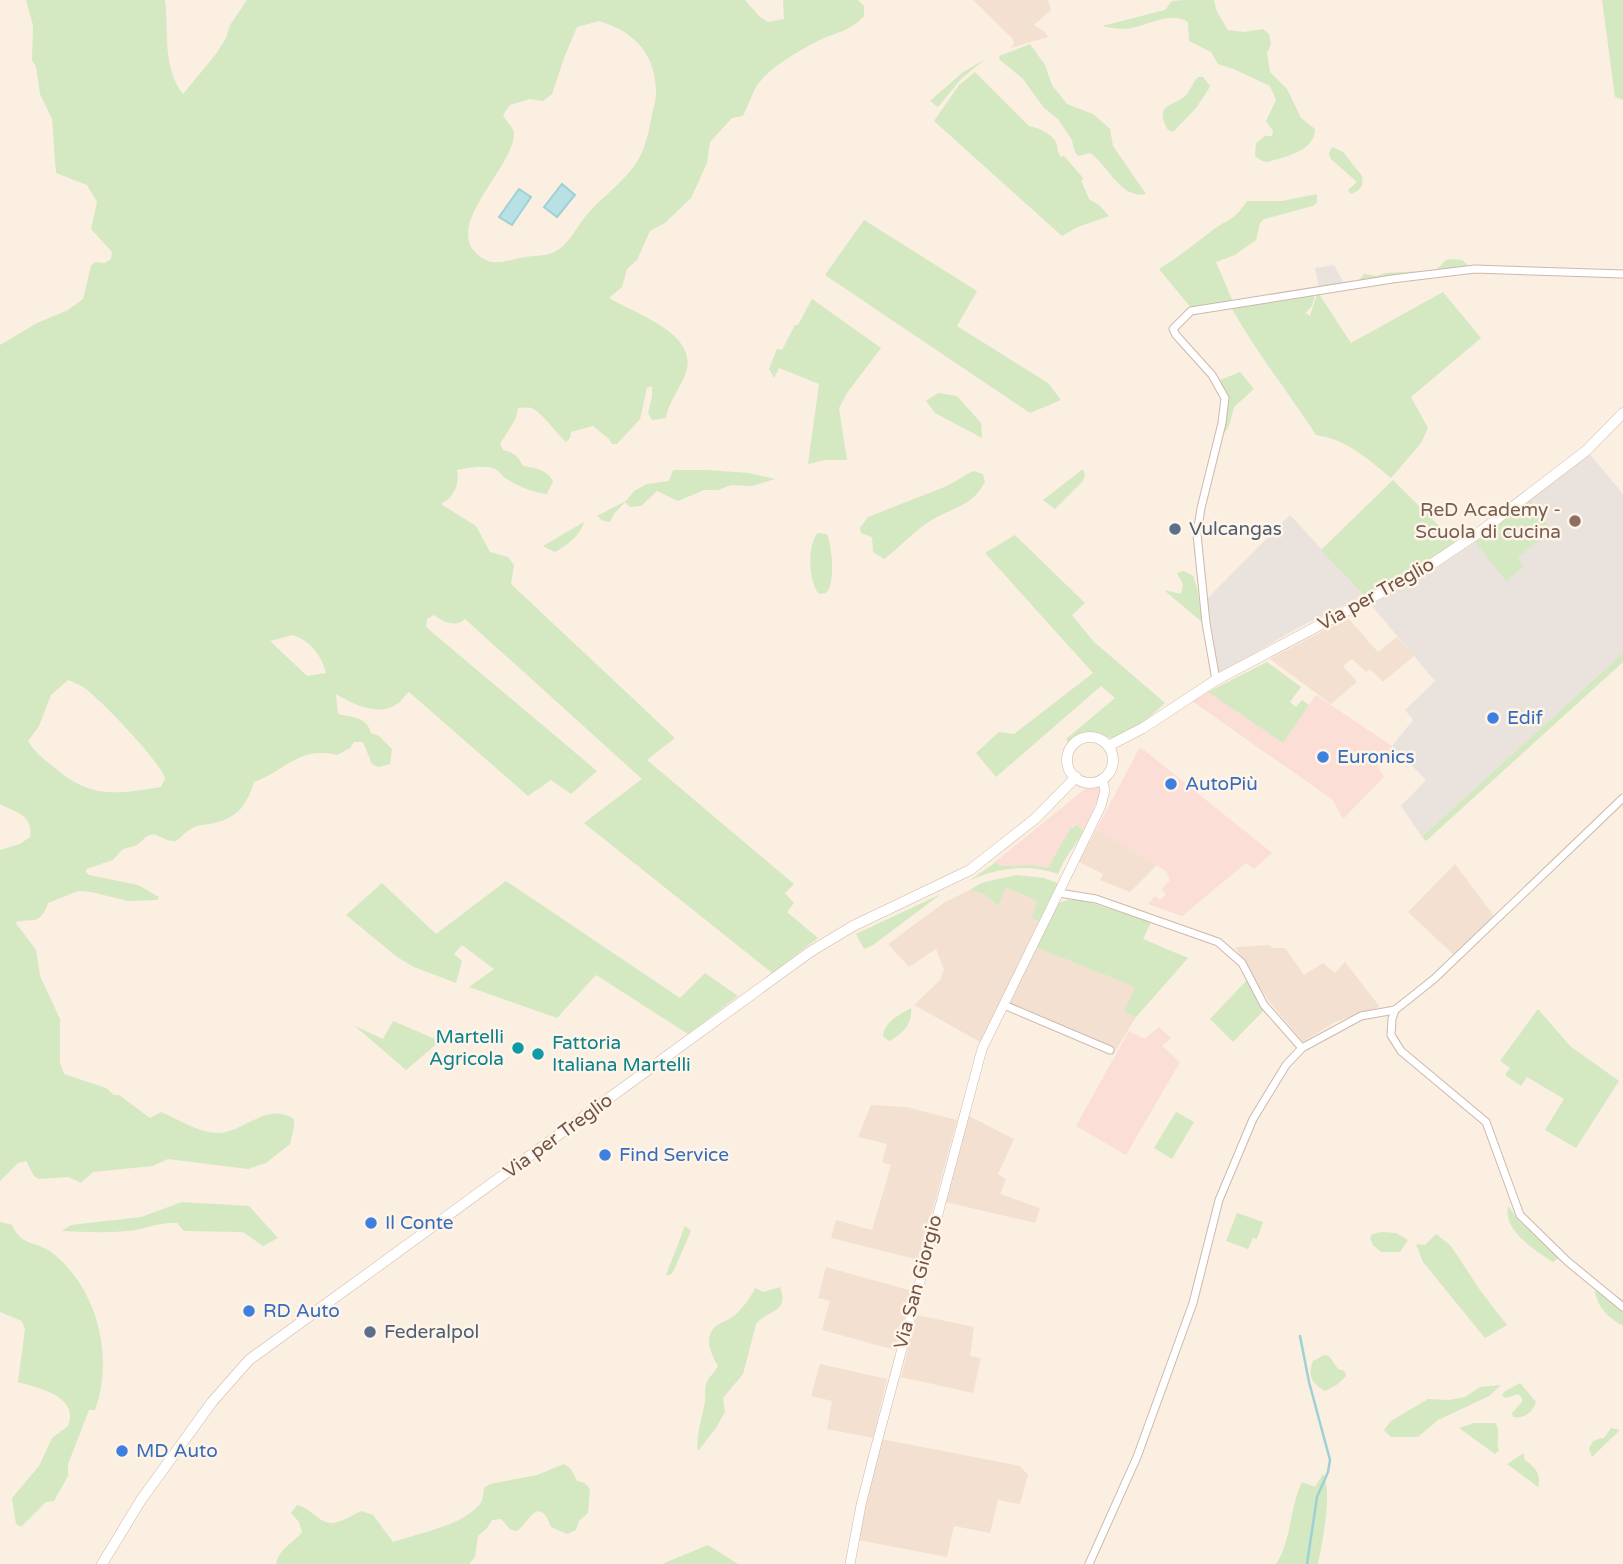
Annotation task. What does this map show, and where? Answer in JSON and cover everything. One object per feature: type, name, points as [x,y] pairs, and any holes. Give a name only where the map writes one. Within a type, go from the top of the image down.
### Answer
[{"type":"main road","name":"Via per Treglio","points":[[1108,746],[1143,728],[1216,680],[1420,572],[1484,529],[1587,450],[1623,413]]},
{"type":"main road","points":[[1090,737],[1103,741],[1108,746],[1113,761],[1110,772],[1102,779],[1091,782],[1076,777],[1071,772],[1069,752],[1077,741],[1090,737]]},
{"type":"main road","name":"Via per Treglio","points":[[102,1564],[141,1500],[212,1402],[249,1360],[810,952],[861,922],[970,870],[1036,818],[1076,777]]},
{"type":"street","points":[[1216,680],[1206,623],[1197,534],[1222,423],[1225,398],[1212,375],[1173,329],[1191,311],[1392,279],[1482,269],[1623,274]]},
{"type":"street","name":"Via San Giorgio","points":[[850,1564],[863,1493],[962,1115],[982,1049],[1101,806],[1105,790],[1102,779]]},
{"type":"street","points":[[1089,1564],[1137,1457],[1188,1316],[1219,1200],[1253,1119],[1286,1065],[1302,1048],[1361,1016],[1395,1010],[1434,979],[1623,798]]},
{"type":"street","points":[[1059,893],[1096,899],[1218,942],[1242,963],[1264,1005],[1302,1048]]},
{"type":"street","points":[[1004,1005],[1111,1050]]},
{"type":"street","points":[[1395,1010],[1391,1035],[1401,1051],[1486,1122],[1520,1215],[1567,1261],[1623,1307]]},
{"type":"shaded area","points":[[973,0],[1048,0],[1051,10],[1034,25],[1048,37],[1010,48],[1014,44],[1013,39]]},
{"type":"shaded area","points":[[1334,265],[1345,285],[1319,288],[1315,268]]},
{"type":"shaded area","points":[[1589,453],[1623,494],[1623,653],[1422,837],[1401,806],[1426,780],[1392,746],[1413,720],[1405,710],[1435,681],[1371,605],[1429,573],[1478,540]]},
{"type":"shaded area","points":[[1290,515],[1364,595],[1294,630],[1219,674],[1207,599]]},
{"type":"shaded area","points":[[1348,618],[1378,652],[1397,637],[1414,656],[1383,682],[1370,669],[1366,672],[1352,659],[1343,666],[1357,682],[1331,704],[1270,659]]},
{"type":"shaded area","points":[[1208,692],[1283,743],[1316,695],[1392,746],[1392,752],[1377,766],[1384,777],[1343,819],[1333,800],[1192,701]]},
{"type":"shaded area","points":[[1140,747],[1272,853],[1254,869],[1246,863],[1182,916],[1148,904],[1155,896],[1160,900],[1166,894],[1161,889],[1170,880],[1166,871],[1096,830]]},
{"type":"shaded area","points":[[1099,783],[1102,790],[1083,831],[1077,825],[1073,826],[1048,868],[1033,865],[999,866],[995,862],[1091,784]]},
{"type":"shaded area","points":[[1096,830],[1157,865],[1130,892],[1100,880],[1103,874],[1079,862]]},
{"type":"shaded area","points":[[1455,864],[1494,916],[1455,956],[1408,912]]},
{"type":"shaded area","points":[[1006,887],[1037,901],[1042,922],[982,1043],[914,1005],[940,980],[944,970],[936,949],[909,967],[888,944],[945,902],[970,890],[984,894],[998,906]]},
{"type":"shaded area","points":[[1269,945],[1273,948],[1285,948],[1304,975],[1323,963],[1335,973],[1345,962],[1380,1007],[1335,1022],[1303,1042],[1268,1000],[1235,947]]},
{"type":"shaded area","points":[[1035,947],[1135,987],[1124,1012],[1136,1017],[1113,1055],[1004,1009]]},
{"type":"shaded area","points":[[1159,1027],[1171,1038],[1162,1046],[1180,1062],[1126,1155],[1076,1126],[1129,1031],[1145,1039]]},
{"type":"shaded area","points":[[871,1105],[906,1107],[957,1120],[919,1260],[831,1238],[836,1220],[872,1230],[891,1165],[882,1162],[887,1144],[858,1137]]},
{"type":"shaded area","points":[[965,1114],[1014,1139],[998,1174],[1006,1179],[1000,1194],[1040,1208],[1035,1223],[941,1201]]},
{"type":"shaded area","points":[[826,1267],[912,1291],[895,1350],[822,1330],[830,1301],[818,1298]]},
{"type":"shaded area","points":[[917,1315],[974,1327],[970,1356],[981,1358],[973,1393],[901,1377]]},
{"type":"shaded area","points":[[820,1364],[887,1379],[873,1438],[827,1429],[832,1401],[811,1396]]},
{"type":"shaded area","points":[[881,1439],[1020,1466],[1028,1475],[1020,1504],[998,1500],[990,1533],[954,1526],[947,1557],[858,1540]]},
{"type":"green space","points":[[26,0],[165,0],[169,61],[176,83],[183,94],[216,54],[230,25],[247,0],[745,0],[768,22],[784,19],[783,0],[858,0],[864,6],[864,16],[854,25],[794,54],[759,83],[743,116],[732,118],[710,142],[707,163],[691,198],[665,223],[650,231],[637,260],[627,269],[622,287],[609,298],[661,326],[683,346],[687,358],[686,372],[666,418],[652,420],[648,413],[652,386],[647,388],[640,419],[617,444],[612,444],[593,426],[571,432],[566,442],[535,410],[518,408],[516,418],[500,444],[503,450],[517,457],[523,466],[540,470],[550,477],[553,481],[547,494],[520,486],[493,468],[477,467],[457,470],[455,490],[441,504],[476,526],[490,552],[508,557],[514,565],[511,584],[675,738],[647,760],[794,884],[785,893],[794,903],[787,912],[818,938],[772,973],[584,823],[642,779],[465,619],[453,624],[434,615],[427,619],[426,627],[597,771],[571,794],[551,780],[528,796],[409,692],[397,704],[382,709],[366,708],[336,694],[338,714],[366,723],[371,733],[379,736],[392,749],[390,764],[378,767],[372,764],[363,742],[354,742],[350,748],[337,755],[324,753],[303,756],[254,782],[245,803],[229,818],[197,826],[175,841],[154,834],[147,836],[137,845],[123,849],[113,860],[86,869],[89,875],[138,885],[159,897],[157,900],[128,901],[78,891],[48,903],[39,918],[15,922],[36,950],[40,976],[60,1019],[60,1063],[64,1074],[106,1088],[150,1118],[161,1112],[209,1132],[226,1132],[264,1116],[284,1114],[294,1119],[290,1144],[266,1163],[248,1169],[168,1159],[153,1166],[93,1172],[81,1183],[68,1177],[39,1179],[34,1176],[26,1161],[18,1163],[0,1181],[0,850],[20,844],[30,837],[30,830],[22,815],[0,804],[0,345],[37,323],[68,310],[83,299],[91,266],[95,262],[105,263],[111,259],[112,252],[91,229],[97,202],[87,185],[56,173],[52,119],[40,94],[36,67],[32,60],[33,25]],"holes":[[[599,21],[633,39],[648,57],[652,68],[656,97],[641,155],[630,171],[590,211],[561,248],[545,255],[500,262],[488,261],[476,253],[469,241],[469,226],[511,146],[514,133],[503,115],[510,105],[530,99],[543,101],[552,94],[577,27]],[[293,635],[305,641],[321,660],[326,673],[307,676],[270,641]],[[68,680],[91,693],[152,758],[165,778],[161,787],[118,792],[93,790],[69,779],[44,759],[28,741],[39,726],[51,695]]]},
{"type":"green space","points":[[1214,0],[1217,12],[1228,30],[1244,32],[1263,29],[1269,34],[1271,44],[1267,53],[1270,72],[1287,89],[1301,118],[1315,129],[1314,137],[1305,148],[1267,162],[1255,156],[1256,143],[1265,136],[1272,136],[1273,131],[1266,121],[1276,100],[1270,86],[1218,64],[1211,52],[1189,41],[1188,22],[1167,18],[1128,29],[1102,26],[1165,10],[1172,1]]},
{"type":"green space","points":[[1602,0],[1623,0],[1623,100],[1615,97]]},
{"type":"green space","points":[[1030,44],[1045,65],[1052,85],[1067,104],[1093,114],[1110,129],[1113,146],[1146,194],[1129,192],[1122,187],[1090,153],[1078,156],[1072,140],[1058,119],[1044,108],[1023,79],[1000,60],[999,56]]},
{"type":"green space","points":[[984,60],[961,79],[938,107],[930,101],[963,72]]},
{"type":"green space","points":[[975,72],[1029,126],[1053,138],[1061,157],[1064,156],[1084,179],[1081,180],[1089,199],[1109,216],[1062,236],[934,121],[959,85]]},
{"type":"green space","points":[[1198,77],[1203,77],[1210,86],[1208,90],[1196,108],[1173,132],[1168,130],[1163,115],[1166,107],[1185,96]]},
{"type":"green space","points":[[1332,147],[1343,152],[1362,176],[1362,185],[1354,193],[1351,194],[1348,190],[1357,182],[1330,158]]},
{"type":"green space","points":[[1317,194],[1317,202],[1313,206],[1264,219],[1260,223],[1256,240],[1235,255],[1216,262],[1233,302],[1192,309],[1159,269],[1233,217],[1247,201],[1282,201]]},
{"type":"green space","points":[[864,220],[977,291],[957,326],[1048,383],[1061,400],[1030,413],[825,275]]},
{"type":"green space","points":[[1446,260],[1462,260],[1472,269],[1358,282],[1364,274],[1377,276],[1385,273],[1438,270]]},
{"type":"green space","points":[[1443,292],[1481,338],[1411,397],[1428,428],[1421,443],[1391,478],[1347,445],[1316,435],[1261,356],[1231,307],[1315,294],[1312,306],[1305,313],[1310,316],[1319,294],[1351,343]]},
{"type":"green space","points":[[812,299],[881,348],[839,408],[847,460],[825,460],[808,464],[819,384],[779,368],[774,378],[769,369],[777,349],[782,350]]},
{"type":"green space","points":[[1240,372],[1254,389],[1234,407],[1229,426],[1221,438],[1226,412],[1218,381]]},
{"type":"green space","points":[[938,393],[957,396],[981,423],[982,438],[935,413],[926,401]]},
{"type":"green space","points":[[1083,469],[1083,481],[1055,509],[1043,500]]},
{"type":"green space","points":[[673,470],[749,473],[775,479],[752,486],[731,485],[718,490],[704,490],[678,501],[657,491],[641,506],[630,507],[625,502],[610,522],[597,516],[626,501],[634,491],[647,484],[669,481]]},
{"type":"green space","points":[[973,471],[983,474],[985,482],[973,498],[927,523],[884,559],[873,552],[872,537],[861,533],[860,528],[868,517],[947,486]]},
{"type":"green space","points":[[1393,480],[1457,544],[1364,595],[1321,550]]},
{"type":"green space","points":[[1530,501],[1552,530],[1518,557],[1523,567],[1506,581],[1475,542]]},
{"type":"green space","points":[[584,522],[576,536],[559,550],[555,552],[543,546]]},
{"type":"green space","points":[[818,533],[827,534],[832,565],[829,588],[826,593],[819,594],[815,588],[810,563],[812,545]]},
{"type":"green space","points":[[1015,535],[1085,603],[1072,615],[1093,641],[1165,703],[1126,735],[1111,738],[1091,733],[1076,736],[1068,742],[1066,739],[1115,698],[1101,686],[996,777],[976,753],[999,732],[1014,734],[1093,673],[985,553]]},
{"type":"green space","points":[[1184,571],[1193,576],[1202,622],[1164,590],[1181,594],[1183,584],[1177,573]]},
{"type":"green space","points":[[1623,653],[1623,662],[1426,841],[1422,837]]},
{"type":"green space","points":[[1267,662],[1301,687],[1290,702],[1296,707],[1302,700],[1309,705],[1283,743],[1208,692]]},
{"type":"green space","points":[[1077,825],[1083,831],[1058,874],[1013,868],[969,881],[996,862],[1000,866],[1033,865],[1048,868],[1070,829]]},
{"type":"green space","points":[[1016,875],[1044,878],[1057,883],[1059,888],[1042,922],[1032,918],[1037,901],[1006,887],[998,906],[984,894],[970,890],[981,883]]},
{"type":"green space","points":[[506,881],[680,998],[705,973],[738,996],[688,1034],[596,975],[557,1018],[469,987],[494,969],[462,945],[454,954],[462,961],[456,983],[414,967],[397,957],[346,915],[382,883],[436,934]]},
{"type":"green space","points":[[941,894],[873,945],[864,949],[856,934]]},
{"type":"green space","points":[[1082,900],[1151,922],[1143,939],[1188,958],[1136,1017],[1124,1012],[1135,987],[1035,947],[1058,903]]},
{"type":"green space","points":[[1248,979],[1264,1010],[1233,1042],[1210,1019]]},
{"type":"green space","points":[[911,1008],[906,1028],[889,1041],[883,1036],[886,1027],[893,1019]]},
{"type":"green space","points":[[1538,1009],[1570,1046],[1619,1081],[1576,1148],[1545,1130],[1564,1099],[1527,1077],[1521,1086],[1505,1075],[1510,1068],[1500,1061]]},
{"type":"green space","points":[[393,1021],[440,1041],[406,1070],[355,1026],[383,1039]]},
{"type":"green space","points":[[1176,1112],[1194,1122],[1172,1159],[1154,1148]]},
{"type":"green space","points":[[182,1202],[249,1206],[278,1238],[263,1246],[243,1232],[184,1231],[177,1223],[120,1232],[62,1231],[71,1225],[141,1217]]},
{"type":"green space","points":[[1508,1206],[1519,1221],[1559,1258],[1553,1262],[1515,1232],[1510,1224]]},
{"type":"green space","points":[[1237,1213],[1263,1222],[1257,1239],[1253,1238],[1248,1249],[1226,1241]]},
{"type":"green space","points":[[0,1222],[12,1225],[26,1241],[49,1250],[70,1270],[92,1306],[102,1348],[103,1369],[95,1410],[89,1410],[68,1464],[68,1476],[54,1501],[46,1502],[21,1527],[16,1524],[12,1498],[39,1466],[52,1438],[68,1426],[70,1416],[63,1400],[18,1382],[25,1329],[22,1321],[0,1312]]},
{"type":"green space","points":[[685,1226],[691,1231],[673,1272],[666,1275]]},
{"type":"green space","points":[[1396,1233],[1408,1240],[1400,1252],[1381,1252],[1370,1238],[1372,1234]]},
{"type":"green space","points":[[1436,1234],[1451,1246],[1507,1325],[1485,1338],[1423,1262],[1416,1244],[1425,1245]]},
{"type":"green space","points":[[780,1287],[780,1306],[756,1324],[743,1374],[723,1398],[725,1412],[698,1451],[705,1387],[718,1366],[709,1340],[712,1330],[738,1312],[755,1288],[763,1292]]},
{"type":"green space","points":[[1606,1289],[1623,1300],[1623,1326],[1601,1308],[1595,1291]]},
{"type":"green space","points":[[1324,1355],[1329,1356],[1338,1369],[1345,1371],[1346,1376],[1325,1391],[1314,1382],[1311,1375],[1313,1361]]},
{"type":"green space","points":[[1520,1383],[1536,1402],[1527,1414],[1513,1417],[1512,1413],[1522,1402],[1522,1398],[1518,1394],[1506,1398],[1502,1396]]},
{"type":"green space","points":[[1501,1385],[1489,1396],[1438,1420],[1418,1437],[1391,1437],[1384,1430],[1391,1421],[1428,1399],[1449,1400],[1465,1397],[1480,1387]]},
{"type":"green space","points":[[1474,1423],[1495,1423],[1499,1450],[1495,1454],[1459,1428]]},
{"type":"green space","points":[[1611,1428],[1620,1430],[1592,1457],[1590,1445],[1595,1440],[1604,1438]]},
{"type":"green space","points":[[1524,1453],[1524,1459],[1538,1474],[1538,1487],[1507,1464]]},
{"type":"green space","points":[[564,1464],[571,1469],[577,1481],[585,1483],[590,1489],[588,1513],[579,1521],[576,1530],[567,1534],[551,1527],[547,1517],[538,1511],[517,1531],[511,1530],[501,1519],[492,1520],[478,1536],[475,1557],[469,1564],[276,1564],[283,1550],[302,1532],[299,1522],[291,1513],[297,1505],[328,1523],[340,1521],[361,1511],[373,1515],[393,1542],[462,1518],[480,1504],[484,1488],[490,1484],[537,1475]]},
{"type":"green space","points":[[1323,1474],[1327,1504],[1318,1564],[1276,1564],[1285,1545],[1302,1482],[1315,1487]]},
{"type":"green space","points":[[708,1545],[738,1564],[662,1564]]},
{"type":"water","points":[[562,184],[575,195],[557,217],[544,207]]},
{"type":"water","points":[[519,189],[531,197],[512,225],[499,217]]},
{"type":"waterway","points":[[1300,1336],[1330,1460],[1317,1497],[1307,1564]]},
{"type":"place","name":"ReD Academy - Scuola di cucina","points":[[1575,521]]},
{"type":"place","name":"Vulcangas","points":[[1175,529]]},
{"type":"place","name":"Edif","points":[[1493,718]]},
{"type":"place","name":"Euronics","points":[[1323,757]]},
{"type":"place","name":"AutoPiù","points":[[1171,784]]},
{"type":"place","name":"Martelli Agricola","points":[[518,1048]]},
{"type":"place","name":"Fattoria Italiana Martelli","points":[[538,1054]]},
{"type":"place","name":"Find Service","points":[[605,1155]]},
{"type":"place","name":"Il Conte","points":[[371,1223]]},
{"type":"place","name":"RD Auto","points":[[249,1311]]},
{"type":"place","name":"Federalpol","points":[[370,1332]]},
{"type":"place","name":"MD Auto","points":[[122,1451]]}]
